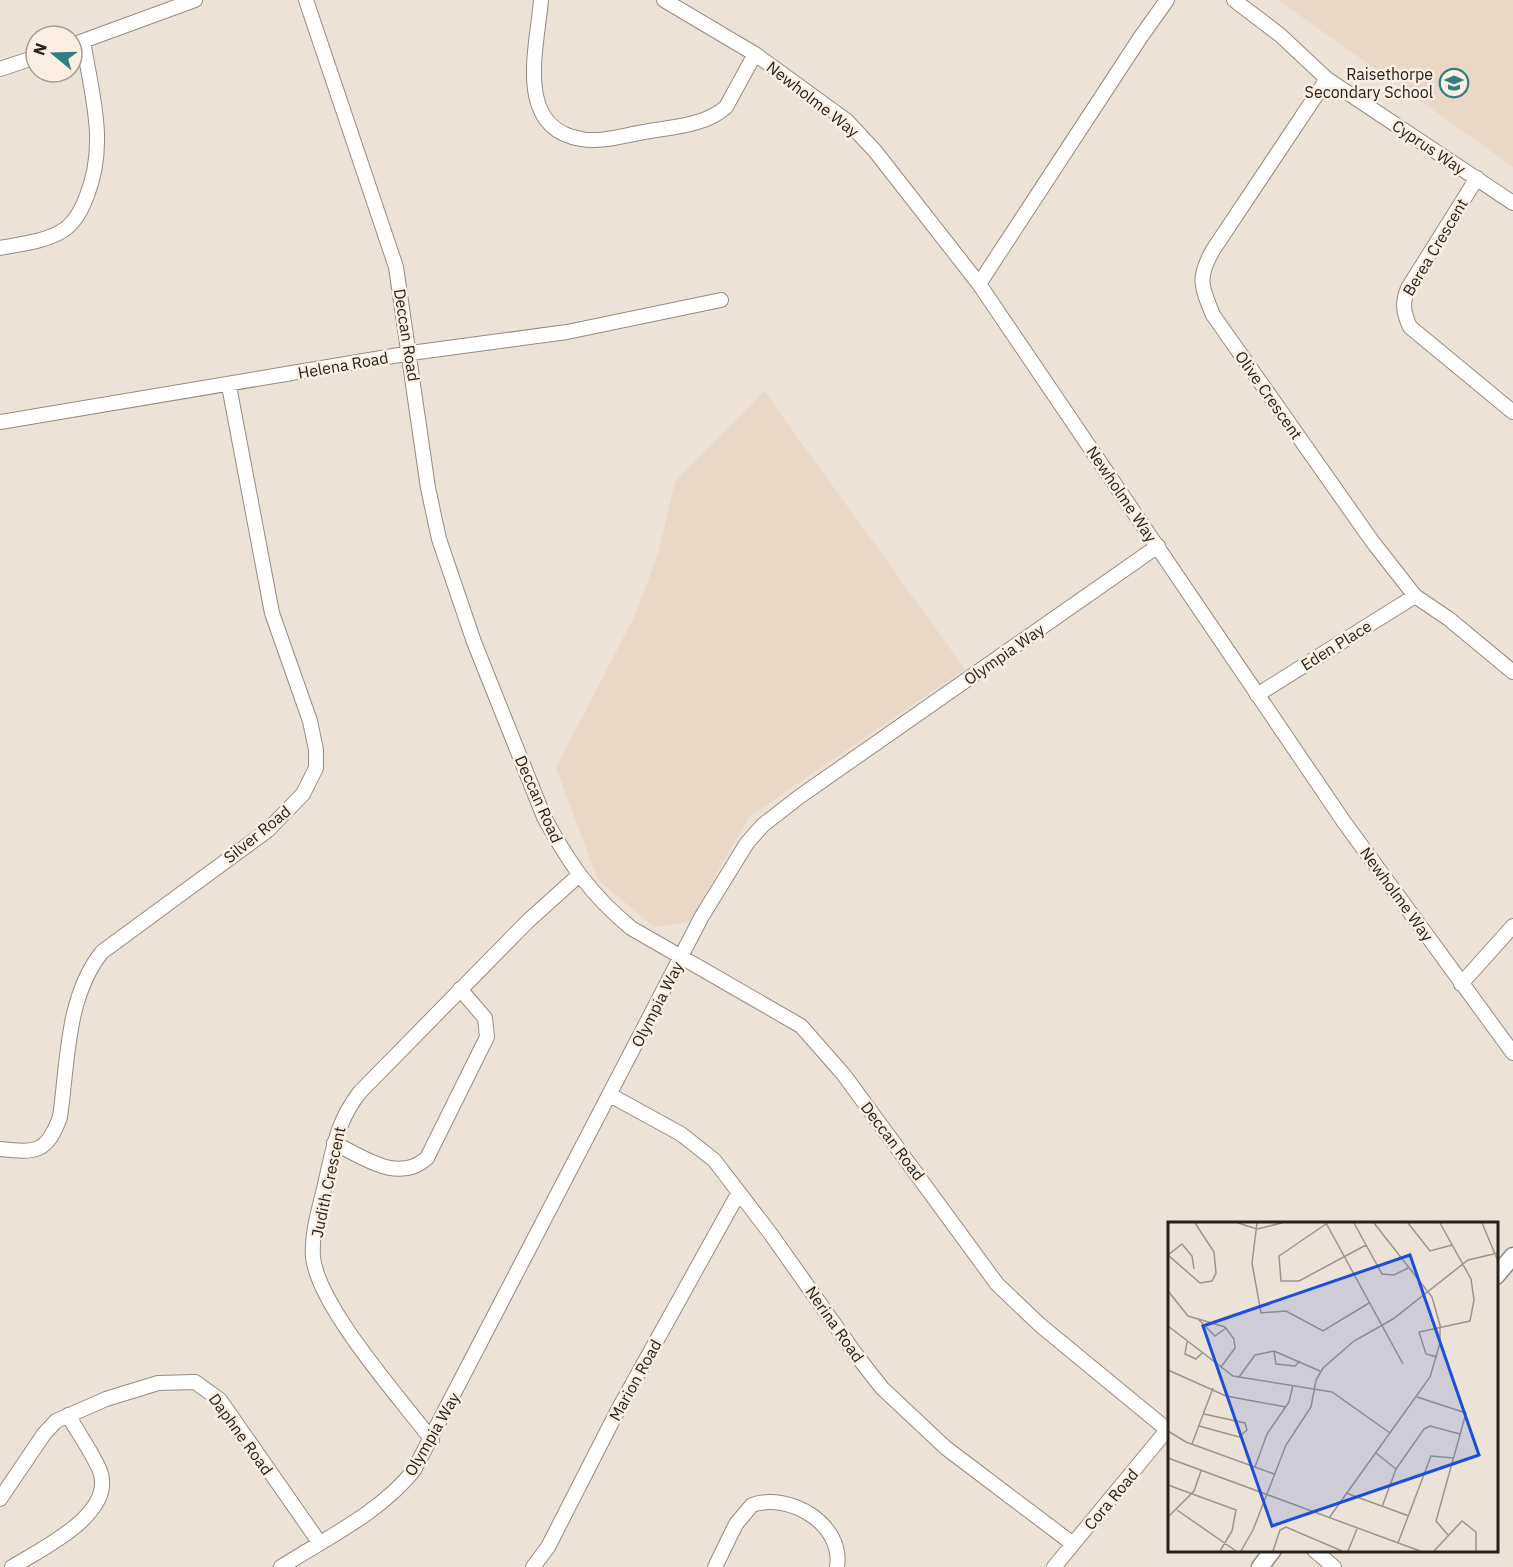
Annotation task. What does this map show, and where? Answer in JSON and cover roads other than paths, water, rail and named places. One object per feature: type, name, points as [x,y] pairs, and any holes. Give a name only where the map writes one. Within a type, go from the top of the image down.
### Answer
[{"type":"street","points":[[84,41],[195,0]]},
{"type":"street","name":"Deccan Road","points":[[306,0],[396,267],[411,353],[428,488],[439,539],[466,622],[544,817],[578,876],[611,912],[631,928],[801,1026],[844,1075],[997,1284],[1040,1325],[1168,1431]]},
{"type":"street","points":[[541,0],[535,98],[545,121],[553,128],[582,139],[606,138],[679,126],[714,116],[726,107],[755,54]]},
{"type":"street","name":"Newholme Way","points":[[664,0],[755,54],[847,121],[875,151],[979,284],[1257,695],[1461,984],[1513,1053]]},
{"type":"street","points":[[979,284],[1167,0]]},
{"type":"street","name":"Cyprus Way","points":[[1234,0],[1280,35],[1327,79],[1513,203]]},
{"type":"street","points":[[0,69],[24,61]]},
{"type":"street","points":[[0,248],[23,244],[62,231],[78,214],[95,177],[99,156],[97,128],[84,70]]},
{"type":"street","name":"Olive Crescent","points":[[1327,79],[1213,250],[1206,263],[1201,284],[1213,315],[1372,541],[1415,596],[1449,619],[1513,672]]},
{"type":"street","name":"Berea Crescent","points":[[1477,178],[1408,288],[1403,300],[1403,314],[1410,327],[1513,412]]},
{"type":"street","name":"Helena Road","points":[[0,423],[229,386],[411,353],[567,332],[721,300]]},
{"type":"street","name":"Silver Road","points":[[0,1149],[24,1152],[37,1150],[47,1144],[54,1135],[60,1117],[79,992],[90,966],[102,952],[268,830],[303,794],[316,768],[316,750],[310,721],[272,613],[229,386]]},
{"type":"street","name":"Olympia Way","points":[[281,1567],[376,1507],[395,1492],[414,1470],[432,1440],[681,957],[723,880],[763,825],[799,797],[1158,546]]},
{"type":"street","name":"Eden Place","points":[[1257,695],[1415,596]]},
{"type":"street","name":"Judith Crescent","points":[[432,1440],[336,1313],[319,1283],[313,1256],[316,1228],[334,1143],[345,1111],[360,1092],[460,989],[578,876]]},
{"type":"street","points":[[1461,984],[1513,926]]},
{"type":"street","points":[[334,1143],[376,1163],[401,1170],[418,1166],[426,1158],[487,1037],[485,1018],[460,989]]},
{"type":"street","name":"Nerina Road","points":[[610,1095],[681,1134],[701,1149],[725,1173],[857,1356],[889,1395],[946,1448],[1073,1544]]},
{"type":"street","name":"Marion Road","points":[[533,1567],[548,1546],[618,1410],[738,1194]]},
{"type":"street","points":[[1498,1275],[1513,1256]]},
{"type":"street","name":"Daphne Road","points":[[0,1499],[44,1434],[68,1415],[106,1399],[158,1383],[185,1381],[201,1385],[220,1400],[319,1542]]},
{"type":"street","points":[[12,1567],[67,1533],[84,1519],[99,1498],[101,1473],[68,1415]]},
{"type":"street","name":"Cora Road","points":[[1054,1567],[1168,1431]]},
{"type":"street","points":[[715,1567],[736,1524],[752,1505],[776,1501],[806,1511],[820,1523],[837,1550],[837,1567]]},
{"type":"street","points":[[1260,1567],[1273,1552]]},
{"type":"street","points":[[1315,1552],[1334,1567]]},
{"type":"place","name":"Raisethorpe Secondary School","points":[[1454,83]]}]
